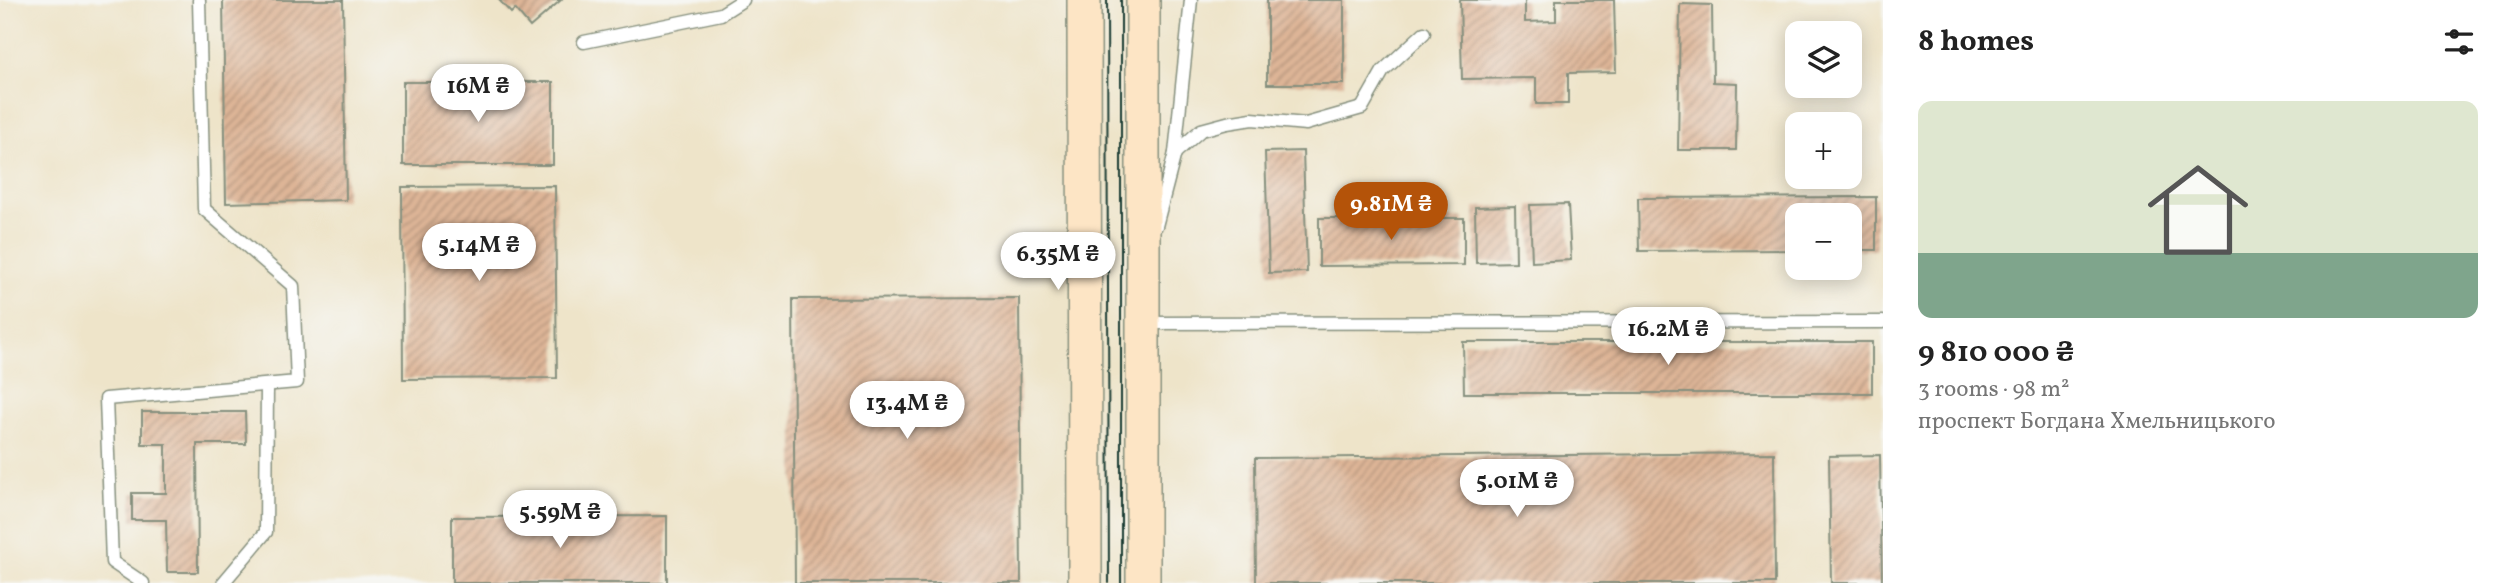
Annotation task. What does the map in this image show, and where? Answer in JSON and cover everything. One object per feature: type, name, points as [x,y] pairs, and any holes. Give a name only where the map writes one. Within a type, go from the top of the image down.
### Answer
[{"type":"main road","points":[[1084,0],[1085,583]]},
{"type":"main road","points":[[1143,0],[1143,583]]},
{"type":"lane","points":[[143,583],[111,562],[106,399],[297,382],[293,286],[204,209],[199,0]]},
{"type":"lane","points":[[584,42],[721,14],[743,0]]},
{"type":"lane","points":[[1143,277],[1175,153],[1191,0]]},
{"type":"lane","points":[[1175,153],[1201,131],[1227,122],[1252,119],[1306,124],[1362,108],[1383,71],[1424,33]]},
{"type":"lane","points":[[1143,323],[1883,323]]},
{"type":"lane","points":[[223,583],[266,532],[267,385]]},
{"type":"building","points":[[223,0],[343,0],[346,200],[226,203]]},
{"type":"building","points":[[499,0],[561,0],[530,27],[515,9],[511,13]]},
{"type":"building","points":[[1267,0],[1344,0],[1344,84],[1267,84]]},
{"type":"building","points":[[1460,0],[1525,0],[1525,22],[1556,21],[1556,0],[1614,0],[1616,72],[1568,73],[1568,104],[1536,104],[1536,78],[1462,79]]},
{"type":"building","points":[[1680,4],[1712,5],[1713,82],[1737,83],[1736,150],[1678,150]]},
{"type":"building","points":[[403,82],[553,82],[553,165],[403,165]]},
{"type":"building","points":[[1303,151],[1307,272],[1269,273],[1265,152]]},
{"type":"building","points":[[555,186],[557,378],[403,379],[402,187]]},
{"type":"building","points":[[1876,197],[1876,250],[1862,250],[1862,203],[1785,203],[1785,250],[1639,251],[1638,198]]},
{"type":"building","points":[[1568,204],[1571,260],[1532,262],[1530,205]]},
{"type":"building","points":[[1515,206],[1516,262],[1476,263],[1475,207]]},
{"type":"building","points":[[1319,218],[1464,218],[1464,265],[1319,266]]},
{"type":"building","points":[[1019,298],[1021,583],[795,583],[793,299]]},
{"type":"building","points":[[1463,342],[1872,342],[1872,393],[1464,393]]},
{"type":"building","points":[[142,412],[245,412],[246,444],[197,444],[198,572],[167,572],[166,520],[132,520],[132,493],[166,493],[166,444],[142,444]]},
{"type":"building","points":[[1774,453],[1775,583],[1256,583],[1255,458]]},
{"type":"building","points":[[1880,455],[1882,583],[1831,583],[1829,456]]},
{"type":"building","points":[[667,516],[667,583],[452,583],[452,517]]},
{"type":"tram line","points":[[1107,0],[1109,583]]},
{"type":"tram line","points":[[1121,0],[1121,583]]}]
